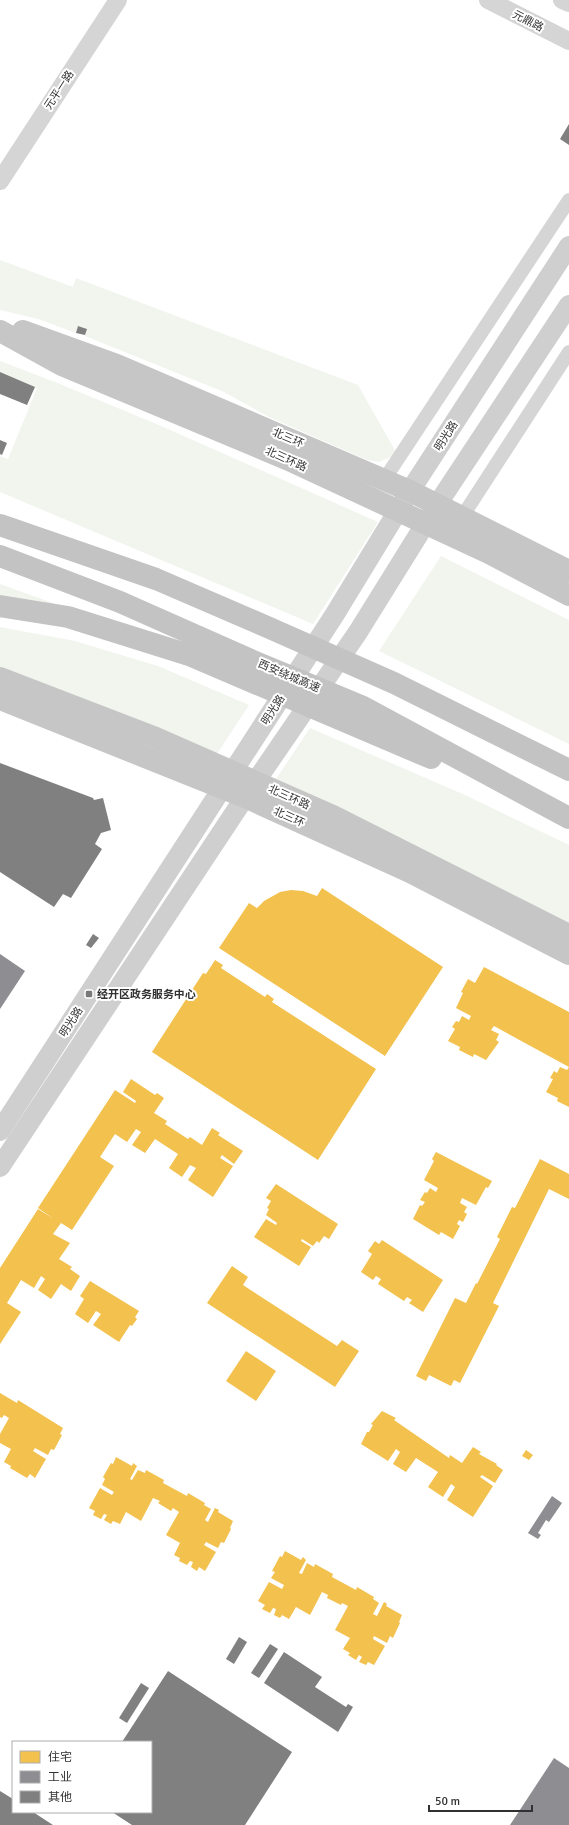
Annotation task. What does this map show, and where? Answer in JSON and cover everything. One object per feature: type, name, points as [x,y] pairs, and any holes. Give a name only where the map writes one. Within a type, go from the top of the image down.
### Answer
[{"type":"highway","name":"北三环","points":[[0,323],[117,365],[410,491],[569,571]]},
{"type":"highway","name":"北三环路","points":[[0,331],[62,365],[289,460],[489,554],[569,595]]},
{"type":"highway","points":[[0,517],[64,546]]},
{"type":"highway","points":[[0,525],[156,579],[394,683],[569,770]]},
{"type":"highway","name":"西安绕城高速","points":[[0,556],[120,602],[253,661],[360,717],[569,818]]},
{"type":"highway","points":[[0,606],[68,617],[189,655],[253,684],[360,717]]},
{"type":"highway","name":"北三环路","points":[[0,678],[156,738],[333,816],[569,935]]},
{"type":"highway","name":"北三环","points":[[0,699],[245,797],[410,872],[569,954]]},
{"type":"main road","name":"明光路","points":[[0,1131],[335,614],[410,491],[569,246]]},
{"type":"main road","name":"明光路","points":[[0,1167],[245,797],[354,638],[437,505],[569,305]]},
{"type":"street","name":"元平一路","points":[[0,181],[118,0]]},
{"type":"street","name":"元鼎路","points":[[488,0],[569,41]]},
{"type":"street","points":[[562,0],[569,4]]},
{"type":"street","points":[[384,480],[569,200]]},
{"type":"street","points":[[462,517],[569,352]]},
{"type":"shaded area","points":[[0,260],[73,287],[76,278],[358,385],[397,454],[379,462],[367,460],[269,417],[224,392],[85,336],[86,328],[78,326],[76,333],[38,319],[0,310]]},
{"type":"shaded area","points":[[0,361],[159,425],[378,522],[313,624],[0,492],[0,456],[8,459],[37,388],[0,372]]},
{"type":"shaded area","points":[[441,556],[569,620],[569,744],[379,651]]},
{"type":"shaded area","points":[[0,584],[78,612],[0,606]]},
{"type":"shaded area","points":[[0,627],[75,641],[158,666],[249,705],[213,760],[0,674]]},
{"type":"shaded area","points":[[310,728],[465,795],[569,845],[569,931],[270,788]]},
{"type":"building: 住宅","points":[[322,888],[443,967],[385,1056],[219,948],[249,903],[257,908],[264,901],[280,892],[291,890],[303,891],[317,896]]},
{"type":"building: 住宅","points":[[215,960],[223,965],[221,968],[265,997],[267,994],[274,999],[272,1002],[376,1069],[318,1160],[152,1052],[203,973],[206,974]]},
{"type":"building: 住宅","points":[[484,967],[569,1012],[569,1067],[494,1026],[491,1030],[499,1034],[496,1040],[499,1042],[486,1060],[474,1054],[473,1057],[459,1050],[460,1047],[448,1041],[455,1029],[452,1027],[456,1021],[459,1022],[462,1016],[469,1020],[471,1016],[456,1008],[463,993],[461,992],[468,979],[475,983]]},
{"type":"building: 住宅","points":[[560,1067],[567,1070],[569,1067],[569,1107],[557,1101],[558,1098],[546,1092],[553,1079],[550,1078],[554,1071],[557,1073]]},
{"type":"building: 住宅","points":[[131,1079],[155,1095],[157,1093],[164,1098],[154,1113],[167,1121],[165,1124],[188,1139],[190,1137],[202,1145],[212,1128],[220,1133],[218,1135],[243,1151],[234,1164],[222,1155],[220,1158],[233,1166],[213,1197],[188,1180],[196,1168],[190,1165],[182,1177],[169,1168],[178,1154],[155,1139],[145,1153],[132,1145],[141,1132],[136,1129],[127,1142],[115,1134],[100,1157],[114,1166],[72,1230],[61,1223],[53,1234],[70,1243],[59,1259],[72,1267],[70,1269],[80,1276],[71,1291],[61,1284],[51,1299],[38,1290],[45,1279],[41,1276],[34,1288],[21,1280],[7,1303],[21,1312],[0,1344],[0,1268],[38,1209],[54,1219],[38,1208],[115,1090],[135,1103],[136,1101],[123,1092]]},
{"type":"building: 住宅","points":[[436,1152],[492,1181],[488,1188],[486,1187],[476,1205],[462,1198],[460,1203],[467,1207],[464,1212],[467,1214],[463,1222],[459,1220],[457,1224],[460,1226],[453,1239],[441,1232],[439,1235],[413,1219],[420,1205],[422,1206],[425,1202],[420,1200],[425,1192],[427,1193],[430,1188],[436,1192],[438,1188],[424,1180],[434,1161],[432,1159]]},
{"type":"building: 住宅","points":[[540,1159],[569,1174],[569,1199],[549,1189],[493,1303],[499,1306],[460,1383],[454,1380],[451,1386],[429,1375],[426,1381],[416,1376],[455,1298],[466,1303],[476,1283],[477,1284],[500,1239],[497,1237],[512,1207],[515,1208]]},
{"type":"building: 住宅","points":[[276,1184],[338,1224],[329,1239],[324,1236],[319,1243],[317,1241],[313,1246],[302,1239],[301,1241],[311,1247],[299,1266],[254,1237],[266,1219],[276,1225],[277,1223],[266,1215],[269,1209],[267,1208],[271,1201],[266,1198]]},
{"type":"building: 住宅","points":[[382,1240],[443,1280],[423,1312],[409,1303],[412,1300],[407,1297],[404,1301],[378,1284],[381,1279],[376,1276],[373,1280],[361,1272],[372,1254],[368,1251],[375,1241],[379,1244]]},
{"type":"building: 住宅","points":[[232,1266],[248,1277],[243,1285],[337,1346],[342,1340],[359,1351],[335,1387],[207,1303]]},
{"type":"building: 住宅","points":[[90,1281],[139,1311],[135,1317],[137,1319],[132,1326],[130,1325],[119,1342],[93,1325],[101,1314],[96,1311],[88,1323],[75,1314],[84,1299],[80,1296]]},
{"type":"building: 住宅","points":[[246,1351],[276,1371],[256,1401],[226,1381]]},
{"type":"building: 住宅","points":[[0,1393],[17,1403],[18,1400],[63,1428],[60,1434],[62,1435],[54,1450],[51,1449],[48,1455],[35,1448],[33,1451],[46,1459],[35,1478],[30,1474],[27,1478],[10,1468],[11,1466],[4,1462],[11,1449],[0,1443],[0,1434],[9,1418],[4,1415],[2,1418],[0,1417]]},
{"type":"building: 住宅","points":[[382,1411],[396,1418],[394,1420],[449,1458],[450,1455],[462,1463],[473,1447],[481,1452],[479,1454],[497,1464],[496,1465],[503,1470],[495,1483],[482,1475],[480,1477],[493,1486],[473,1517],[447,1500],[455,1487],[451,1484],[443,1497],[428,1487],[438,1472],[416,1458],[406,1472],[393,1464],[400,1452],[396,1449],[388,1461],[361,1444],[367,1432],[369,1432],[373,1425],[371,1424]]},
{"type":"building: 住宅","points":[[526,1450],[533,1455],[529,1460],[522,1456]]},
{"type":"building: 住宅","points":[[116,1457],[132,1466],[133,1463],[137,1466],[130,1479],[132,1480],[138,1470],[145,1473],[146,1470],[164,1480],[163,1483],[187,1496],[188,1493],[205,1503],[204,1505],[211,1509],[205,1520],[208,1522],[215,1508],[219,1510],[218,1512],[233,1521],[224,1543],[221,1542],[218,1548],[206,1542],[204,1545],[216,1552],[205,1571],[199,1567],[197,1571],[191,1567],[193,1562],[190,1561],[187,1565],[179,1561],[180,1558],[174,1555],[180,1543],[166,1535],[179,1512],[173,1508],[171,1511],[158,1503],[160,1501],[153,1498],[141,1521],[126,1512],[120,1524],[113,1521],[111,1524],[104,1520],[107,1515],[104,1514],[101,1519],[93,1515],[95,1511],[89,1508],[100,1488],[112,1495],[114,1492],[102,1485],[105,1479],[103,1477],[111,1463],[113,1464]]},
{"type":"building: 住宅","points":[[285,1551],[301,1560],[303,1557],[306,1560],[299,1573],[302,1574],[307,1563],[314,1567],[315,1564],[333,1574],[332,1577],[356,1590],[357,1587],[374,1597],[373,1599],[379,1603],[373,1614],[377,1616],[384,1602],[387,1604],[386,1606],[402,1615],[393,1638],[390,1636],[387,1643],[374,1636],[373,1639],[385,1646],[374,1665],[368,1662],[366,1665],[359,1662],[362,1657],[359,1655],[356,1660],[348,1655],[350,1653],[343,1649],[350,1638],[335,1630],[348,1606],[342,1603],[341,1605],[327,1598],[328,1595],[322,1592],[310,1615],[296,1607],[289,1619],[282,1615],[280,1618],[274,1615],[276,1609],[273,1608],[270,1613],[262,1609],[265,1605],[258,1601],[269,1582],[282,1589],[284,1585],[271,1578],[275,1572],[272,1571],[280,1556],[282,1557]]},
{"type":"building: 工业","points":[[0,954],[25,971],[0,1009]]},
{"type":"building: 工业","points":[[552,1496],[562,1503],[549,1522],[546,1520],[538,1533],[541,1535],[538,1539],[528,1533]]},
{"type":"building: 工业","points":[[554,1758],[569,1768],[569,1825],[510,1825]]},
{"type":"building: 其他","points":[[569,124],[569,145],[560,139]]},
{"type":"building: 其他","points":[[78,326],[87,329],[85,335],[76,333]]},
{"type":"building: 其他","points":[[0,372],[35,387],[27,405],[0,394]]},
{"type":"building: 其他","points":[[0,440],[7,443],[2,455],[0,454]]},
{"type":"building: 其他","points":[[0,763],[93,798],[94,800],[103,798],[111,830],[101,833],[95,844],[102,849],[71,898],[63,894],[54,907],[0,872]]},
{"type":"building: 其他","points":[[93,934],[99,938],[91,948],[86,945]]},
{"type":"building: 其他","points":[[239,1637],[247,1642],[234,1664],[226,1659]]},
{"type":"building: 其他","points":[[270,1644],[278,1649],[259,1678],[251,1673]]},
{"type":"building: 其他","points":[[284,1652],[322,1677],[315,1687],[346,1707],[348,1704],[353,1707],[338,1732],[264,1683]]},
{"type":"building: 其他","points":[[168,1671],[292,1752],[245,1825],[132,1825],[114,1813],[152,1813],[152,1741],[123,1741]]},
{"type":"building: 其他","points":[[141,1683],[149,1688],[127,1723],[119,1718]]},
{"type":"building: 其他","points":[[0,1791],[12,1798],[12,1813],[35,1813],[53,1825],[0,1825]]},
{"type":"place","name":"经开区政务服务中心","points":[[89,994]]}]
